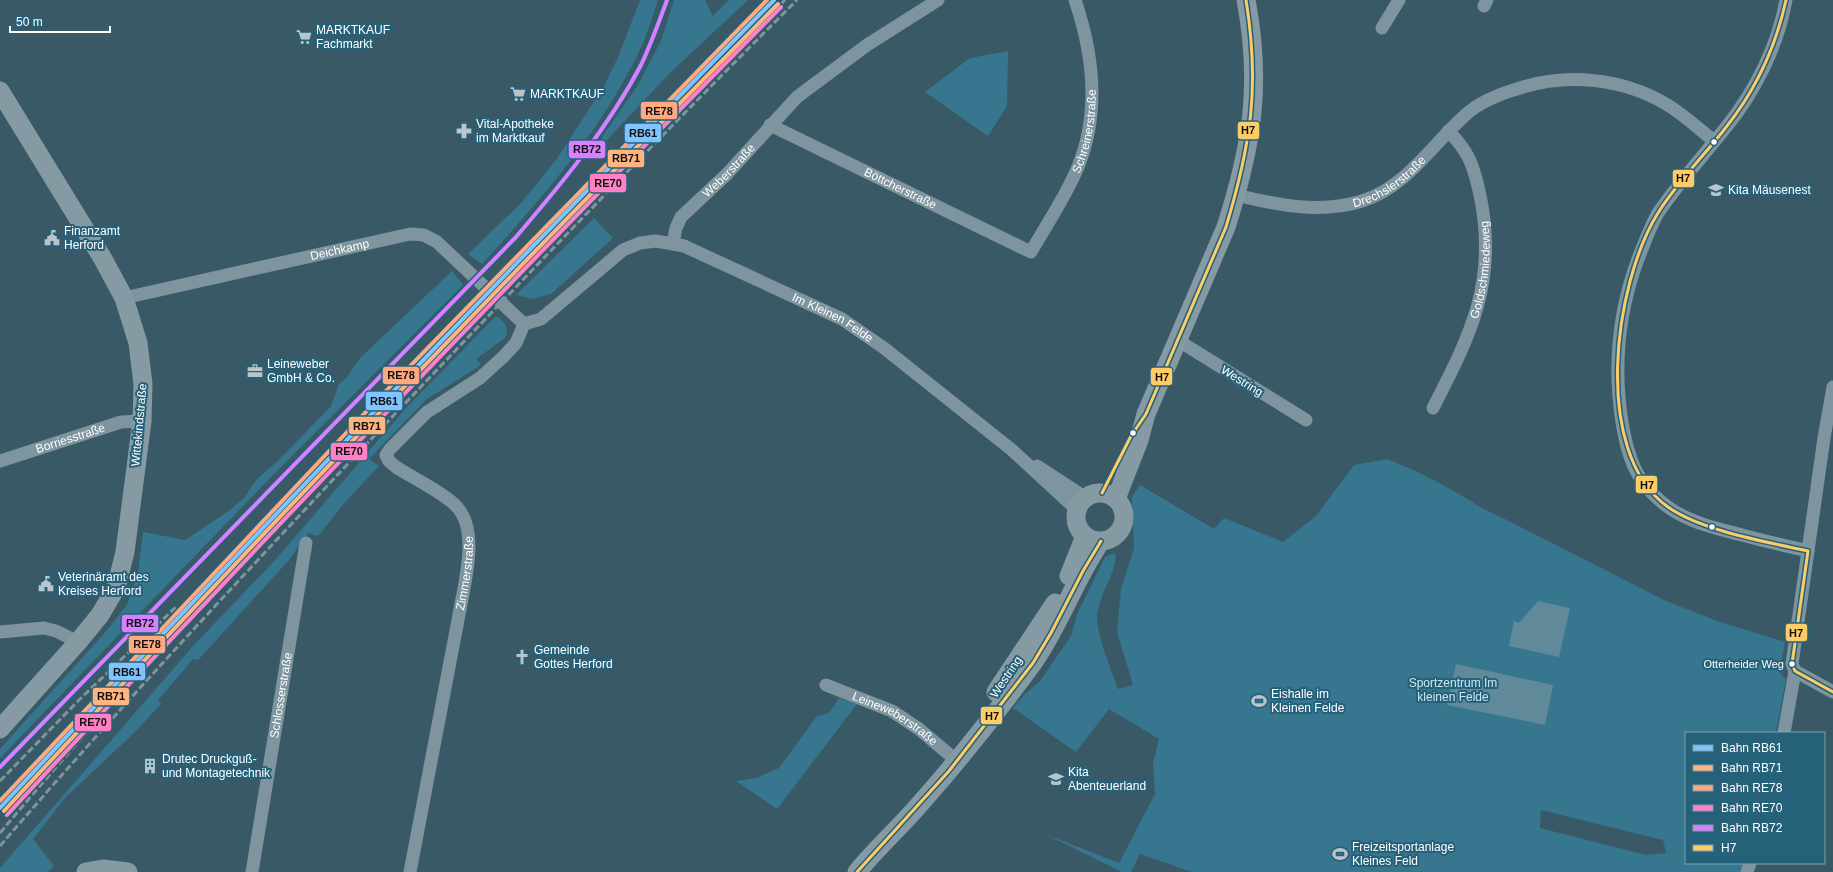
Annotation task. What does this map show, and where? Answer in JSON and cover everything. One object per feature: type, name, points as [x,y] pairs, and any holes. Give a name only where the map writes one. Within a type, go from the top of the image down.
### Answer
[{"type":"street","name":"Weberstraße","points":[[673,243],[676,228],[681,217],[727,174],[797,97],[867,45],[938,0]]},
{"type":"street","name":"Schreinerstraße","points":[[1031,252],[1071,183],[1079,165],[1088,134],[1092,96],[1092,68],[1087,38],[1075,0]]},
{"type":"street","points":[[1095,500],[1121,505],[1124,514],[1123,524],[1120,531],[1111,539],[1093,538],[1078,528],[1076,518],[1095,500],[1139,440],[1146,414],[1179,341],[1226,227],[1236,195],[1251,132],[1254,106],[1253,49],[1246,0]]},
{"type":"street","points":[[1382,28],[1399,0]]},
{"type":"street","points":[[1786,0],[1776,36],[1756,82],[1742,106],[1714,142],[1681,180],[1657,215],[1644,244],[1630,281],[1619,329],[1617,366],[1618,400],[1624,438],[1639,477],[1668,507],[1683,517],[1702,525],[1808,551]]},
{"type":"street","name":"Drechslerstraße","points":[[1236,195],[1267,202],[1308,207],[1328,207],[1363,201],[1399,182],[1411,172],[1448,131],[1472,110],[1494,97],[1532,84],[1558,80],[1581,80],[1608,83],[1642,92],[1666,104],[1714,142]]},
{"type":"street","name":"Wittekindstraße","points":[[0,91],[103,259],[124,298],[141,357],[143,384],[142,421],[125,552],[120,575],[111,599],[78,642],[0,729]]},
{"type":"street","name":"Böttcherstraße","points":[[770,125],[1031,252]]},
{"type":"street","name":"Goldschmiedeweg","points":[[1432,408],[1465,345],[1474,321],[1480,299],[1486,254],[1483,212],[1473,168],[1468,154],[1461,143],[1448,131]]},
{"type":"street","name":"Deichkamp","points":[[124,298],[410,234],[424,235],[437,242],[524,324]]},
{"type":"street","points":[[524,324],[541,319],[622,250],[640,243],[656,241],[673,243]]},
{"type":"street","name":"Im Kleinen Felde","points":[[673,243],[684,246],[716,260],[842,319],[884,348],[1012,450],[1095,500]]},
{"type":"street","name":"Zimmerstraße","points":[[410,872],[468,564],[468,530],[464,516],[457,506],[449,499],[396,467],[389,461],[386,455],[390,449],[427,412],[480,378],[504,357],[516,343],[524,324]]},
{"type":"street","name":"Westring","points":[[1179,341],[1306,420]]},
{"type":"street","points":[[1784,732],[1795,671],[1792,664],[1824,438],[1833,387]]},
{"type":"street","name":"Borriesstraße","points":[[0,461],[121,422],[142,421]]},
{"type":"street","name":"Westring","points":[[857,872],[880,844],[907,805],[953,757],[1054,604],[1093,538]]},
{"type":"street","name":"Schlosserstraße","points":[[252,872],[306,543]]},
{"type":"street","points":[[0,632],[44,628],[56,631],[78,642]]},
{"type":"street","points":[[1795,671],[1833,692]]},
{"type":"street","name":"Leineweberstraße","points":[[826,685],[892,711],[919,729],[953,757]]},
{"type":"street","points":[[86,872],[103,869],[128,872]]},
{"type":"green space","points":[[640,0],[658,0],[643,43],[628,74],[611,103],[572,160],[528,213],[482,264],[468,254],[521,203],[556,160],[604,86],[619,55]]},
{"type":"green space","points":[[674,0],[705,0],[713,16],[729,0],[748,0],[672,71],[603,144],[602,137],[638,85],[661,41]]},
{"type":"green space","points":[[1008,51],[1007,106],[988,136],[925,92],[970,58]]},
{"type":"green space","points":[[594,218],[613,238],[551,294],[533,299],[516,295]]},
{"type":"green space","points":[[452,271],[463,285],[274,474],[0,758],[0,749],[109,628],[127,605],[138,573],[143,532],[185,540],[230,510],[244,498],[257,479],[278,461],[331,406],[339,384],[347,377],[361,357]]},
{"type":"green space","points":[[496,316],[502,320],[506,326],[506,335],[505,338],[476,359],[481,365],[427,399],[369,459],[379,466],[347,500],[318,536],[308,533],[289,560],[198,660],[193,659],[158,700],[161,704],[136,731],[66,797],[33,839],[54,866],[48,872],[0,872],[0,868],[194,645],[277,558],[406,408]]},
{"type":"green space","name":"Sportzentrum Im kleinen Felde","points":[[1387,459],[1436,481],[1486,510],[1666,601],[1720,622],[1785,642],[1780,673],[1786,679],[1776,732],[1685,732],[1685,864],[1746,864],[1744,872],[1192,872],[1140,854],[1131,872],[1122,872],[1045,834],[1119,863],[1155,794],[1153,764],[1159,739],[1109,709],[1076,752],[1013,708],[1024,695],[1040,681],[1071,636],[1077,614],[1105,557],[1115,553],[1114,567],[1100,601],[1097,618],[1098,627],[1102,645],[1118,689],[1133,685],[1117,632],[1121,589],[1134,548],[1132,496],[1140,485],[1214,529],[1224,518],[1283,542],[1316,516],[1354,465]],"holes":[[[1541,810],[1663,840],[1666,853],[1646,855],[1540,828]]]},
{"type":"green space","points":[[839,698],[857,704],[777,809],[736,781],[756,778],[779,768],[817,716],[829,713]]},
{"type":"shaded area","points":[[1538,601],[1570,608],[1559,657],[1509,646],[1514,621],[1519,623]]},
{"type":"shaded area","points":[[1456,664],[1553,685],[1545,725],[1447,705]]},
{"type":"railway","points":[[0,833],[122,693],[248,557],[501,291],[785,0]]},
{"type":"railway","points":[[0,846],[132,696],[358,453],[576,225],[797,0]]},
{"type":"railway","points":[[0,781],[80,699],[177,606]]},
{"type":"rail line","name":"RB72","points":[[0,767],[516,237],[567,175],[614,111],[641,65],[652,41],[667,0]]},
{"type":"rail line","name":"RE78","points":[[0,801],[380,397],[767,0]]},
{"type":"rail line","name":"RB61","points":[[0,808],[384,401],[774,0]]},
{"type":"rail line","name":"RB71","points":[[4,811],[387,404],[778,4]]},
{"type":"rail line","name":"RE70","points":[[7,815],[198,610],[391,408],[781,7]]},
{"type":"transit line","name":"H7","points":[[1102,493],[1131,436],[1146,414],[1226,227],[1235,197],[1242,169],[1251,115],[1252,60],[1246,0]]},
{"type":"transit line","name":"H7","points":[[1786,0],[1777,34],[1756,82],[1738,112],[1666,201],[1658,213],[1643,244],[1630,281],[1622,323],[1618,366],[1619,409],[1628,448],[1644,482],[1668,507],[1698,523],[1735,535],[1808,551]]},
{"type":"transit line","name":"H7","points":[[857,872],[949,771],[1033,663],[1101,541]]},
{"type":"transit line","name":"H7","points":[[1808,551],[1792,664],[1795,671],[1833,692]]},
{"type":"place","name":"MARKTKAUF Fachmarkt","points":[[304,37]]},
{"type":"place","name":"MARKTKAUF","points":[[518,94]]},
{"type":"place","name":"Vital-Apotheke im Marktkauf","points":[[464,131]]},
{"type":"place","name":"Kita Mäusenest","points":[[1716,190]]},
{"type":"place","name":"Finanzamt Herford","points":[[52,238]]},
{"type":"place","name":"Leineweber GmbH & Co.","points":[[255,371]]},
{"type":"place","name":"Veterinäramt des Kreises Herford","points":[[46,584]]},
{"type":"place","name":"Gemeinde Gottes Herford","points":[[522,657]]},
{"type":"place","name":"Otterheider Weg","points":[[1792,664]]},
{"type":"place","name":"Eishalle im Kleinen Felde","points":[[1259,701]]},
{"type":"place","name":"Drutec Druckguß- und Montagetechnik","points":[[150,766]]},
{"type":"place","name":"Kita Abenteuerland","points":[[1056,779]]},
{"type":"place","name":"Freizeitsportanlage Kleines Feld","points":[[1340,854]]}]
